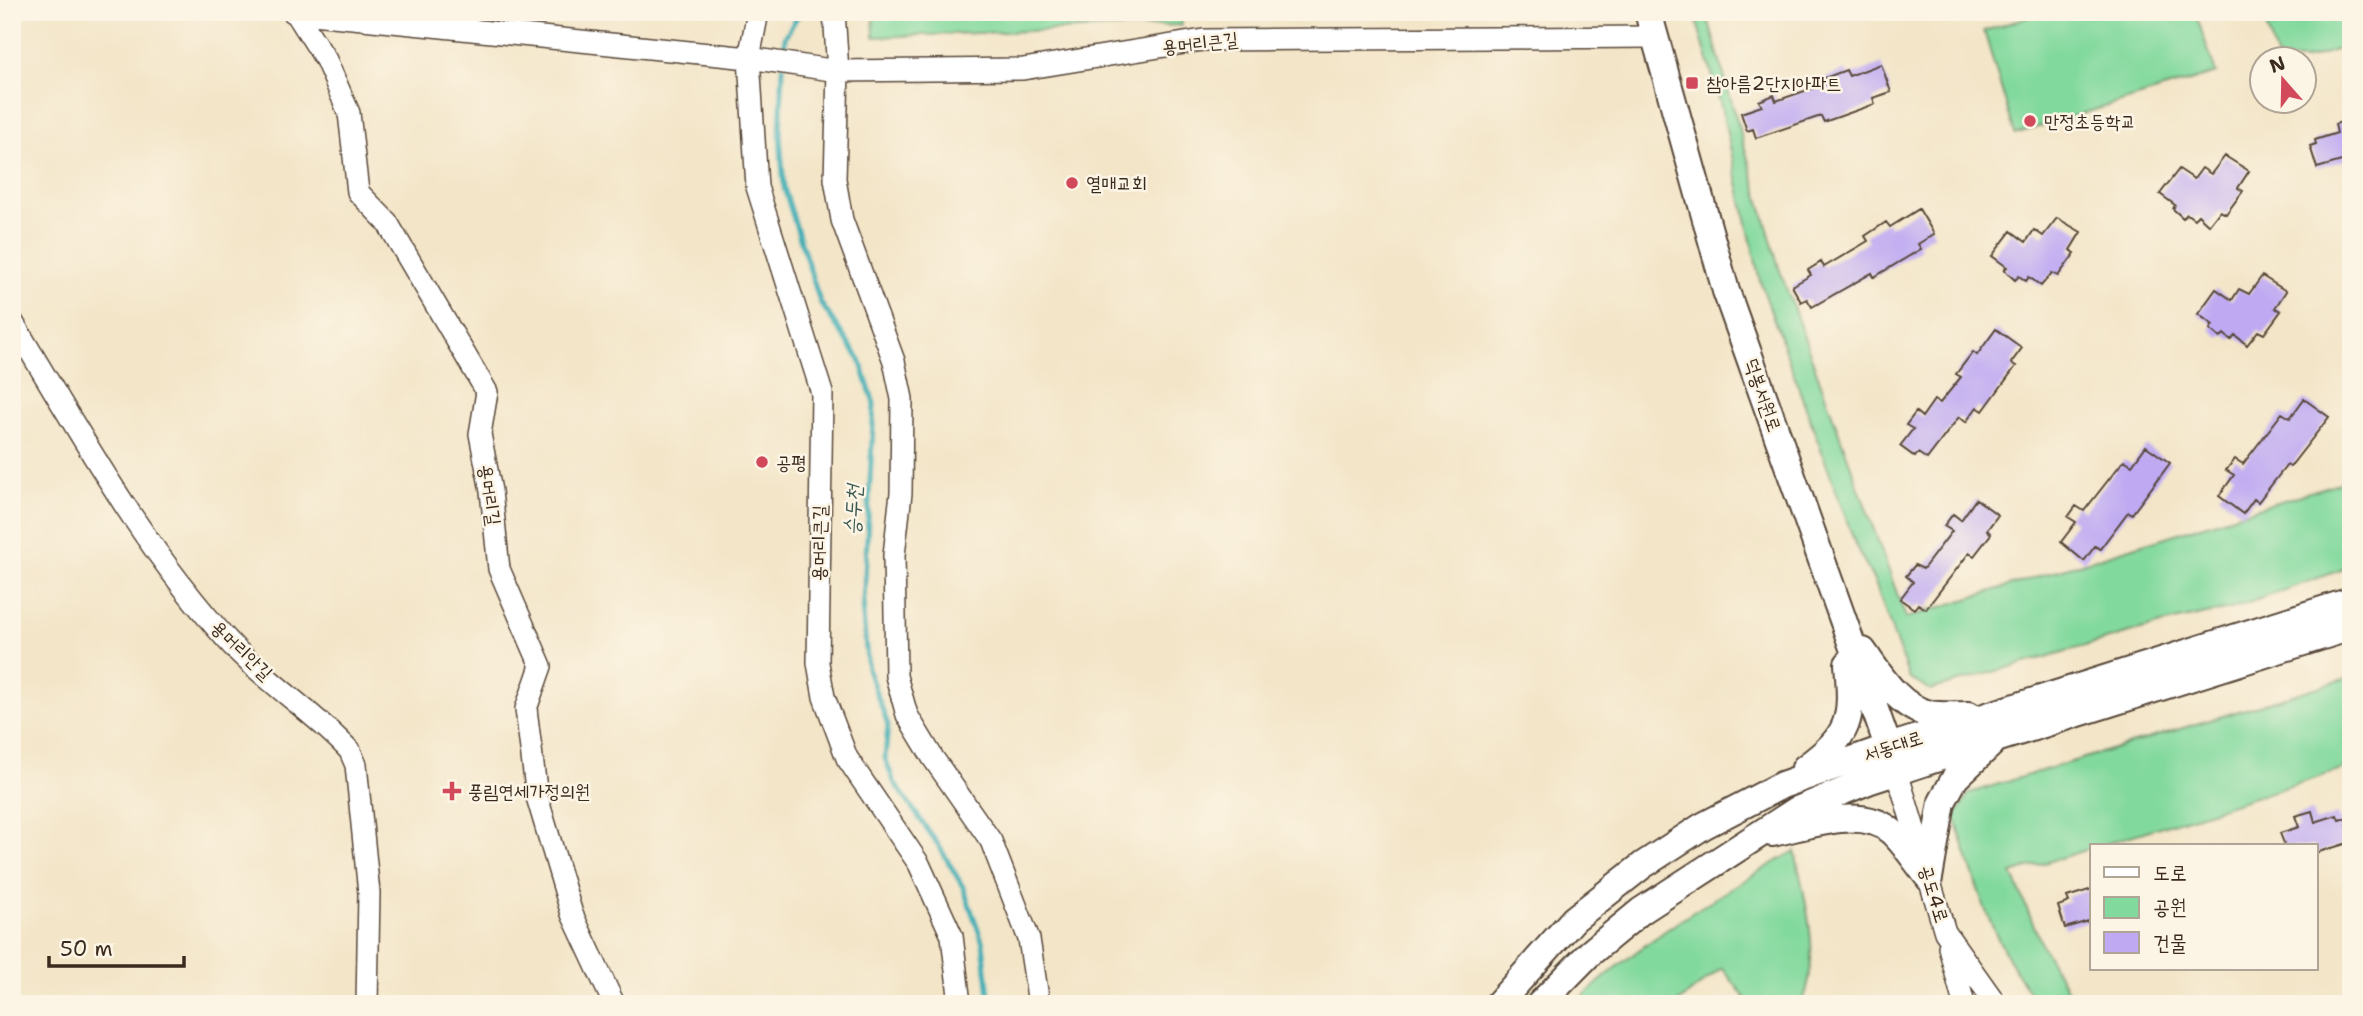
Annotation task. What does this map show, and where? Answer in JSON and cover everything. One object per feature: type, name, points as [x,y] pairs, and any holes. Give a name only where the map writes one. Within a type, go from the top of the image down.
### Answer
[{"type":"main road","name":"덕봉서원로","points":[[1651,25],[1726,291],[1893,759]]},
{"type":"main road","name":"서동대로","points":[[1498,1004],[1574,919],[1643,865],[1703,826],[1782,785],[1893,759],[1994,727],[2351,601]]},
{"type":"main road","points":[[1845,627],[1890,689],[1911,706],[1929,714],[1994,727],[1955,778],[1942,802],[1929,878]]},
{"type":"main road","points":[[1782,785],[1832,748],[1846,727],[1852,705],[1845,627]]},
{"type":"main road","name":"서동대로","points":[[1994,727],[2351,627]]},
{"type":"main road","name":"서동대로","points":[[1540,1004],[1590,953],[1641,911],[1797,810],[1893,759]]},
{"type":"main road","points":[[1753,837],[1843,819],[1869,819],[1890,831],[1929,878]]},
{"type":"street","points":[[758,12],[759,61]]},
{"type":"street","points":[[834,12],[831,70],[835,179],[842,220],[894,361],[902,399],[901,493],[894,555],[896,676],[907,715],[933,758],[991,841],[1029,939],[1039,1004]]},
{"type":"street","name":"용머리큰길","points":[[294,13],[831,70],[1023,69],[1203,40],[1651,25]]},
{"type":"street","name":"용머리길","points":[[294,13],[326,61],[349,113],[358,192],[387,222],[487,392],[480,434],[491,491],[499,569],[541,666],[526,709],[537,797],[572,914],[614,1004]]},
{"type":"street","name":"용머리큰길","points":[[759,61],[757,187],[822,393],[818,663],[824,697],[847,758],[919,864],[952,936],[960,1004]]},
{"type":"street","name":"용머리안길","points":[[12,321],[101,467],[190,597],[233,646],[350,751],[356,765],[369,893],[367,1004]]},
{"type":"street","name":"공도4로","points":[[1893,759],[1945,932],[1996,1004]]},
{"type":"street","points":[[1945,932],[1964,1004]]},
{"type":"green space","points":[[873,12],[1181,12],[1182,25],[874,37]]},
{"type":"green space","points":[[1694,12],[1706,12],[1779,268],[1906,618],[2351,479],[2351,554],[2341,570],[2234,608],[2165,623],[1930,690],[1909,678],[1875,583],[1856,546],[1760,281],[1720,102]]},
{"type":"green space","points":[[2045,12],[2195,12],[2216,73],[2015,134],[1984,31]]},
{"type":"green space","points":[[2262,12],[2351,12],[2351,45],[2318,56],[2318,46],[2273,46]]},
{"type":"green space","points":[[2351,677],[2351,767],[2105,844],[2090,844],[2090,849],[2012,873],[2042,945],[2075,1004],[2038,1004],[2009,961],[1970,867],[1955,817],[1969,793]]},
{"type":"green space","points":[[1795,851],[1807,909],[1811,947],[1808,985],[1802,1004],[1750,1004],[1722,968],[1676,1004],[1575,1004],[1652,940],[1708,902]]},
{"type":"building","points":[[1881,64],[1891,92],[1873,98],[1875,104],[1824,122],[1821,116],[1756,138],[1753,129],[1747,131],[1741,113],[1762,106],[1759,101],[1774,95],[1776,101],[1825,84],[1822,79],[1846,70],[1849,76]]},
{"type":"building","points":[[2348,120],[2351,166],[2346,166],[2345,160],[2317,168],[2310,146],[2316,144],[2315,140],[2337,133],[2335,124]]},
{"type":"building","points":[[2225,156],[2249,171],[2238,188],[2243,191],[2226,214],[2220,211],[2209,225],[2198,215],[2194,219],[2187,214],[2183,218],[2173,209],[2175,205],[2160,194],[2179,169],[2194,179],[2202,168],[2211,174]]},
{"type":"building","points":[[1919,209],[1934,234],[1918,244],[1921,249],[1874,277],[1872,273],[1812,307],[1807,299],[1801,302],[1792,286],[1811,275],[1808,270],[1821,262],[1824,267],[1868,241],[1865,236],[1886,222],[1890,227]]},
{"type":"building","points":[[2057,218],[2081,232],[2070,250],[2075,253],[2058,276],[2052,273],[2041,286],[2029,277],[2026,281],[2019,276],[2015,280],[2004,270],[2007,267],[1992,256],[2011,231],[2026,242],[2034,230],[2043,236]]},
{"type":"building","points":[[2262,276],[2286,291],[2275,308],[2281,311],[2264,334],[2258,331],[2247,345],[2235,335],[2231,340],[2224,334],[2220,338],[2210,329],[2213,325],[2198,314],[2216,289],[2232,300],[2239,289],[2249,294]]},
{"type":"building","points":[[1996,329],[2022,348],[2011,363],[2016,366],[1983,411],[1977,407],[1966,422],[1959,417],[1927,459],[1918,453],[1915,457],[1900,446],[1913,429],[1906,425],[1916,412],[1922,417],[1934,400],[1940,403],[1961,377],[1956,374],[1973,352],[1977,355]]},
{"type":"building","points":[[2304,399],[2329,417],[2290,467],[2287,465],[2258,502],[2254,499],[2243,514],[2219,496],[2234,475],[2226,470],[2235,459],[2243,464],[2282,413],[2290,418]]},
{"type":"building","points":[[2146,446],[2170,463],[2132,514],[2128,512],[2100,549],[2095,546],[2084,561],[2061,542],[2076,522],[2068,517],[2076,506],[2084,511],[2124,460],[2132,465]]},
{"type":"building","points":[[1976,499],[1998,515],[1987,530],[1991,534],[1974,556],[1969,553],[1926,609],[1918,604],[1914,609],[1900,599],[1913,582],[1906,576],[1915,565],[1923,569],[1952,531],[1944,526],[1953,514],[1961,520]]},
{"type":"building","points":[[2312,811],[2315,822],[2337,815],[2339,820],[2346,818],[2351,842],[2318,852],[2318,844],[2284,844],[2280,833],[2299,827],[2295,816]]},
{"type":"building","points":[[2090,890],[2090,921],[2065,928],[2058,906],[2069,902],[2067,897]]},
{"type":"waterway","name":"승두천","points":[[784,57],[785,37],[800,12]]},
{"type":"waterway","name":"승두천","points":[[783,67],[780,135],[784,188],[820,302],[860,360],[874,404],[863,616],[868,670],[888,725],[885,758],[894,782],[939,846],[963,887],[983,943],[990,1004]]},
{"type":"place","name":"참아름2단지아파트","points":[[1692,83]]},
{"type":"place","name":"만정초등학교","points":[[2030,121]]},
{"type":"place","name":"열매교회","points":[[1072,183]]},
{"type":"place","name":"공평","points":[[762,462]]},
{"type":"place","name":"풍림연세가정의원","points":[[452,791]]}]
